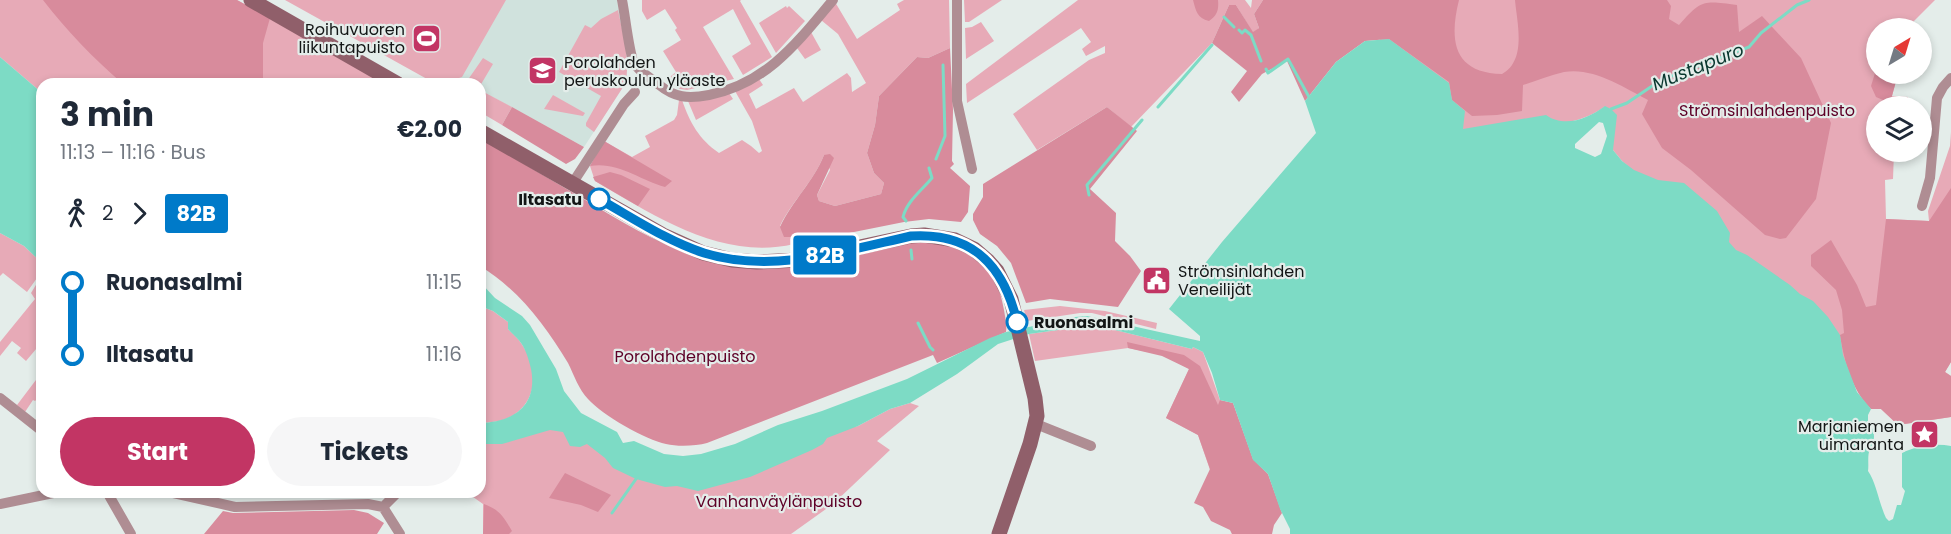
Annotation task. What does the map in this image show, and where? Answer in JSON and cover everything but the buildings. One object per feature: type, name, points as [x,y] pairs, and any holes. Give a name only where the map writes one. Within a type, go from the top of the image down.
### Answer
[{"type":"street","points":[[251,0],[388,78]]},
{"type":"street","points":[[622,0],[633,60],[668,92],[684,98],[695,98],[731,90],[757,78],[778,62],[833,0]]},
{"type":"street","points":[[957,0],[957,101],[972,169]]},
{"type":"street","points":[[1922,206],[1930,178],[1937,98],[1951,78]]},
{"type":"street","points":[[572,184],[624,104],[635,92]]},
{"type":"street","points":[[486,134],[679,243],[703,253],[732,260],[757,262],[799,260],[924,235],[955,240],[981,254],[997,271],[1008,290],[1035,399],[1036,424],[999,534]]},
{"type":"street","points":[[0,398],[36,426]]},
{"type":"street","points":[[1036,424],[1091,446]]},
{"type":"street","points":[[0,504],[36,497]]},
{"type":"street","points":[[110,498],[131,534]]},
{"type":"street","points":[[195,498],[235,507],[375,504],[383,507],[400,534]]},
{"type":"street","points":[[383,507],[393,498]]},
{"type":"shaded area","name":"Porolahden peruskoulun yläaste","points":[[499,0],[617,0],[627,55],[627,76],[625,84],[584,147],[486,93],[486,78],[456,76]]},
{"type":"shaded area","points":[[1389,39],[1449,83],[1452,100],[1465,111],[1463,129],[1546,115],[1560,121],[1576,120],[1591,115],[1605,106],[1611,109],[1617,115],[1613,150],[1622,161],[1634,170],[1658,180],[1684,183],[1717,211],[1730,233],[1729,242],[1736,250],[1747,255],[1813,301],[1828,317],[1840,335],[1843,355],[1857,392],[1871,409],[1868,415],[1868,426],[1873,429],[1874,438],[1869,454],[1868,471],[1889,521],[1893,519],[1897,505],[1901,505],[1905,491],[1902,487],[1902,453],[1926,446],[1951,446],[1951,534],[1290,534],[1268,474],[1253,460],[1233,403],[1220,400],[1203,352],[1193,347],[1192,349],[1115,330],[1097,328],[1073,328],[1029,334],[998,344],[957,374],[910,403],[890,409],[858,426],[827,438],[823,444],[812,450],[750,477],[698,491],[677,486],[665,487],[636,479],[613,468],[605,458],[587,444],[580,447],[570,446],[563,432],[550,430],[502,444],[486,444],[486,422],[503,419],[521,409],[527,402],[532,382],[531,369],[520,341],[508,329],[508,322],[486,308],[486,288],[495,298],[522,316],[530,325],[556,369],[564,391],[581,413],[617,432],[623,443],[634,441],[664,454],[683,456],[701,454],[735,444],[778,425],[907,379],[1006,332],[1087,316],[1200,341],[1200,336],[1169,309],[1222,242],[1316,133],[1305,101],[1336,62],[1365,41]],"holes":[[[1599,122],[1603,123],[1607,136],[1601,154],[1595,157],[1575,148],[1575,144]]]},
{"type":"shaded area","points":[[0,57],[36,88],[36,257],[24,246],[0,233]]},
{"type":"green space","points":[[0,0],[237,0],[375,78],[36,78],[36,88],[0,57]]},
{"type":"green space","points":[[43,0],[237,0],[270,18],[263,43],[263,78],[116,78],[61,23]]},
{"type":"green space","name":"Roihuvuoren liikuntapuisto","points":[[285,0],[506,0],[462,77],[425,78]]},
{"type":"green space","points":[[642,0],[741,0],[772,57],[743,75],[732,56],[751,44],[733,9],[703,27],[734,79],[687,90],[680,89],[666,80],[676,72],[663,51],[681,40],[675,30],[677,28],[665,9],[647,20],[642,11]]},
{"type":"green space","points":[[904,0],[949,0],[950,48],[928,58],[917,57],[879,96],[875,125],[867,153],[874,173],[884,183],[881,194],[835,206],[819,201],[817,195],[830,170],[824,155],[815,174],[780,226],[793,237],[794,244],[767,248],[715,241],[690,232],[665,221],[595,181],[590,166],[604,141],[632,157],[650,147],[645,136],[674,120],[679,100],[682,100],[688,116],[701,136],[719,153],[742,140],[759,153],[762,151],[752,121],[735,91],[759,79],[763,85],[749,94],[756,109],[794,88],[803,102],[847,73],[851,78],[852,92],[866,83],[838,34],[821,20],[835,2],[857,39],[900,10],[897,4]]},
{"type":"green space","points":[[964,0],[1002,0],[969,22],[965,22]]},
{"type":"green space","points":[[1078,0],[1245,0],[1251,8],[1252,0],[1263,0],[1254,14],[1259,28],[1253,33],[1236,5],[1229,5],[1212,43],[1131,127],[1107,107],[1037,150],[1013,114],[1089,60],[1105,53],[1105,46],[1086,56],[1082,49],[1091,42],[1081,28],[967,103],[966,84]]},
{"type":"green space","points":[[1193,0],[1218,0],[1216,15],[1209,21],[1202,18],[1196,11]]},
{"type":"green space","points":[[1263,0],[1459,0],[1455,28],[1458,52],[1473,68],[1502,74],[1510,68],[1518,50],[1515,0],[1667,0],[1671,6],[1669,19],[1679,25],[1703,4],[1717,2],[1737,5],[1739,32],[1762,16],[1801,58],[1831,123],[1816,199],[1786,238],[1780,239],[1765,235],[1691,170],[1662,148],[1642,114],[1648,100],[1608,79],[1586,72],[1564,72],[1523,85],[1522,111],[1472,116],[1452,100],[1449,82],[1389,39],[1365,41],[1336,62],[1305,101],[1287,61],[1262,74],[1239,102],[1231,92],[1247,71],[1212,43],[1229,5],[1236,5],[1253,32],[1259,28],[1254,14]]},
{"type":"green space","name":"Strömsinlahdenpuisto","points":[[1343,0],[1935,0],[1917,18],[1866,18],[1866,84],[1895,84],[1892,96],[1866,96],[1866,162],[1894,162],[1893,179],[1885,180],[1886,219],[1929,221],[1928,211],[1950,146],[1951,132],[1951,362],[1945,372],[1951,376],[1951,417],[1898,425],[1881,409],[1871,409],[1828,338],[1622,161],[1613,150],[1611,109],[1604,107],[1575,121],[1556,125],[1517,129],[1463,129]]},
{"type":"green space","points":[[786,6],[787,8],[789,6],[805,21],[776,53],[759,23]]},
{"type":"green space","points":[[618,10],[627,56],[627,75],[625,84],[594,132],[586,126],[586,123],[601,96],[559,72],[585,25],[591,28],[601,19]]},
{"type":"green space","points":[[981,22],[994,41],[966,59],[965,28]]},
{"type":"green space","points":[[811,32],[821,50],[805,59],[797,48]]},
{"type":"green space","points":[[950,48],[953,110],[952,161],[954,164],[950,168],[970,186],[968,212],[961,222],[929,219],[904,222],[794,244],[793,237],[784,237],[780,227],[815,174],[824,155],[830,154],[834,158],[817,195],[819,201],[835,206],[881,194],[884,183],[874,173],[867,153],[875,125],[879,96],[917,57],[928,58]]},
{"type":"green space","points":[[483,58],[493,64],[485,78],[469,78]]},
{"type":"green space","points":[[1872,84],[1895,84],[1892,96],[1876,96]]},
{"type":"green space","points":[[486,93],[512,107],[502,125],[486,116]]},
{"type":"green space","points":[[729,93],[733,99],[696,120],[688,101]]},
{"type":"green space","points":[[553,95],[585,113],[583,116],[544,109]]},
{"type":"green space","points":[[512,107],[584,147],[575,159],[566,164],[502,125]]},
{"type":"green space","points":[[1107,107],[1137,131],[1090,189],[1116,213],[1115,241],[1141,271],[1118,307],[1050,299],[1026,303],[1011,263],[997,246],[980,234],[973,220],[973,214],[983,197],[983,184]]},
{"type":"green space","points":[[604,141],[672,181],[665,187],[610,166],[590,166]]},
{"type":"green space","name":"Porolahdenpuisto","points":[[486,142],[651,238],[700,258],[726,265],[779,268],[912,242],[933,242],[953,246],[973,256],[994,279],[1002,299],[1006,332],[937,363],[933,355],[707,443],[671,445],[657,442],[636,432],[588,399],[550,335],[519,297],[486,270]]},
{"type":"green space","points":[[610,172],[650,189],[638,206],[595,181],[593,177]]},
{"type":"green space","points":[[1951,188],[1951,362],[1945,372],[1951,376],[1951,417],[1898,425],[1881,409],[1871,409],[1854,385],[1840,335],[1844,333],[1842,310],[1836,290],[1811,266],[1811,255],[1831,240],[1857,285],[1866,307],[1876,305],[1886,219],[1929,221]]},
{"type":"green space","points":[[0,233],[24,246],[36,257],[36,279],[27,292],[3,273],[0,276]]},
{"type":"green space","points":[[36,285],[36,349],[26,361],[17,353],[21,348],[12,341],[0,356],[0,342],[35,299],[31,293]]},
{"type":"green space","points":[[1060,306],[1105,311],[1157,323],[1156,329],[1092,313],[1027,321],[1024,310]]},
{"type":"green space","points":[[486,308],[508,322],[508,329],[520,341],[527,353],[533,375],[533,386],[525,405],[517,413],[486,423]]},
{"type":"green space","points":[[1073,328],[1115,330],[1192,349],[1193,347],[1203,352],[1220,400],[1232,534],[1198,435],[1166,418],[1189,369],[1163,355],[1128,348],[1035,361],[1029,334]]},
{"type":"green space","points":[[1127,342],[1184,355],[1200,366],[1218,405],[1220,400],[1233,403],[1253,459],[1268,474],[1282,513],[1274,525],[1272,534],[1232,534],[1230,530],[1211,521],[1203,507],[1194,503],[1210,469],[1198,435],[1166,418],[1189,369],[1162,356],[1128,348]]},
{"type":"green space","points":[[36,380],[36,400],[33,400],[25,412],[17,405]]},
{"type":"green space","name":"Vanhanväylänpuisto","points":[[910,403],[919,406],[877,441],[890,450],[833,504],[791,534],[483,534],[483,504],[474,498],[486,498],[486,437],[554,425],[638,470],[858,426],[890,409]]},
{"type":"green space","points":[[565,473],[611,495],[598,512],[581,505],[549,498]]},
{"type":"green space","points":[[484,504],[498,511],[503,517],[512,531],[509,534],[483,534]]},
{"type":"green space","points":[[354,510],[368,513],[384,523],[377,534],[204,534],[223,511],[233,513]]},
{"type":"waterway","name":"Mustapuro","points":[[1611,109],[1627,103],[1661,80],[1749,47],[1761,33],[1797,5],[1809,0]]},
{"type":"waterway","points":[[1224,17],[1234,27]]},
{"type":"waterway","points":[[1239,30],[1242,33],[1245,30],[1251,35],[1261,61]]},
{"type":"waterway","points":[[1158,107],[1212,45]]},
{"type":"waterway","points":[[1266,69],[1268,73],[1288,59],[1309,97]]},
{"type":"waterway","points":[[936,159],[945,136],[943,65]]},
{"type":"waterway","points":[[1089,195],[1087,185],[1142,120]]},
{"type":"waterway","points":[[906,221],[903,217],[908,206],[932,178],[929,168]]},
{"type":"waterway","points":[[911,250],[912,259]]},
{"type":"waterway","points":[[918,323],[933,350]]},
{"type":"waterway","points":[[612,513],[636,479]]},
{"type":"bus line","name":"82B","points":[[599,199],[679,243],[703,253],[732,260],[757,262],[799,260],[911,236],[924,235],[955,240],[981,254],[997,271],[1008,290],[1017,322]]},
{"type":"place","name":"Roihuvuoren liikuntapuisto","points":[[426,38]]},
{"type":"place","name":"Porolahden peruskoulun yläaste","points":[[543,71]]},
{"type":"place","name":"Iltasatu","points":[[599,199]]},
{"type":"place","name":"Strömsinlahden Veneilijät","points":[[1157,280]]},
{"type":"place","name":"Ruonasalmi","points":[[1017,322]]},
{"type":"place","name":"Marjaniemen uimaranta","points":[[1925,435]]}]
